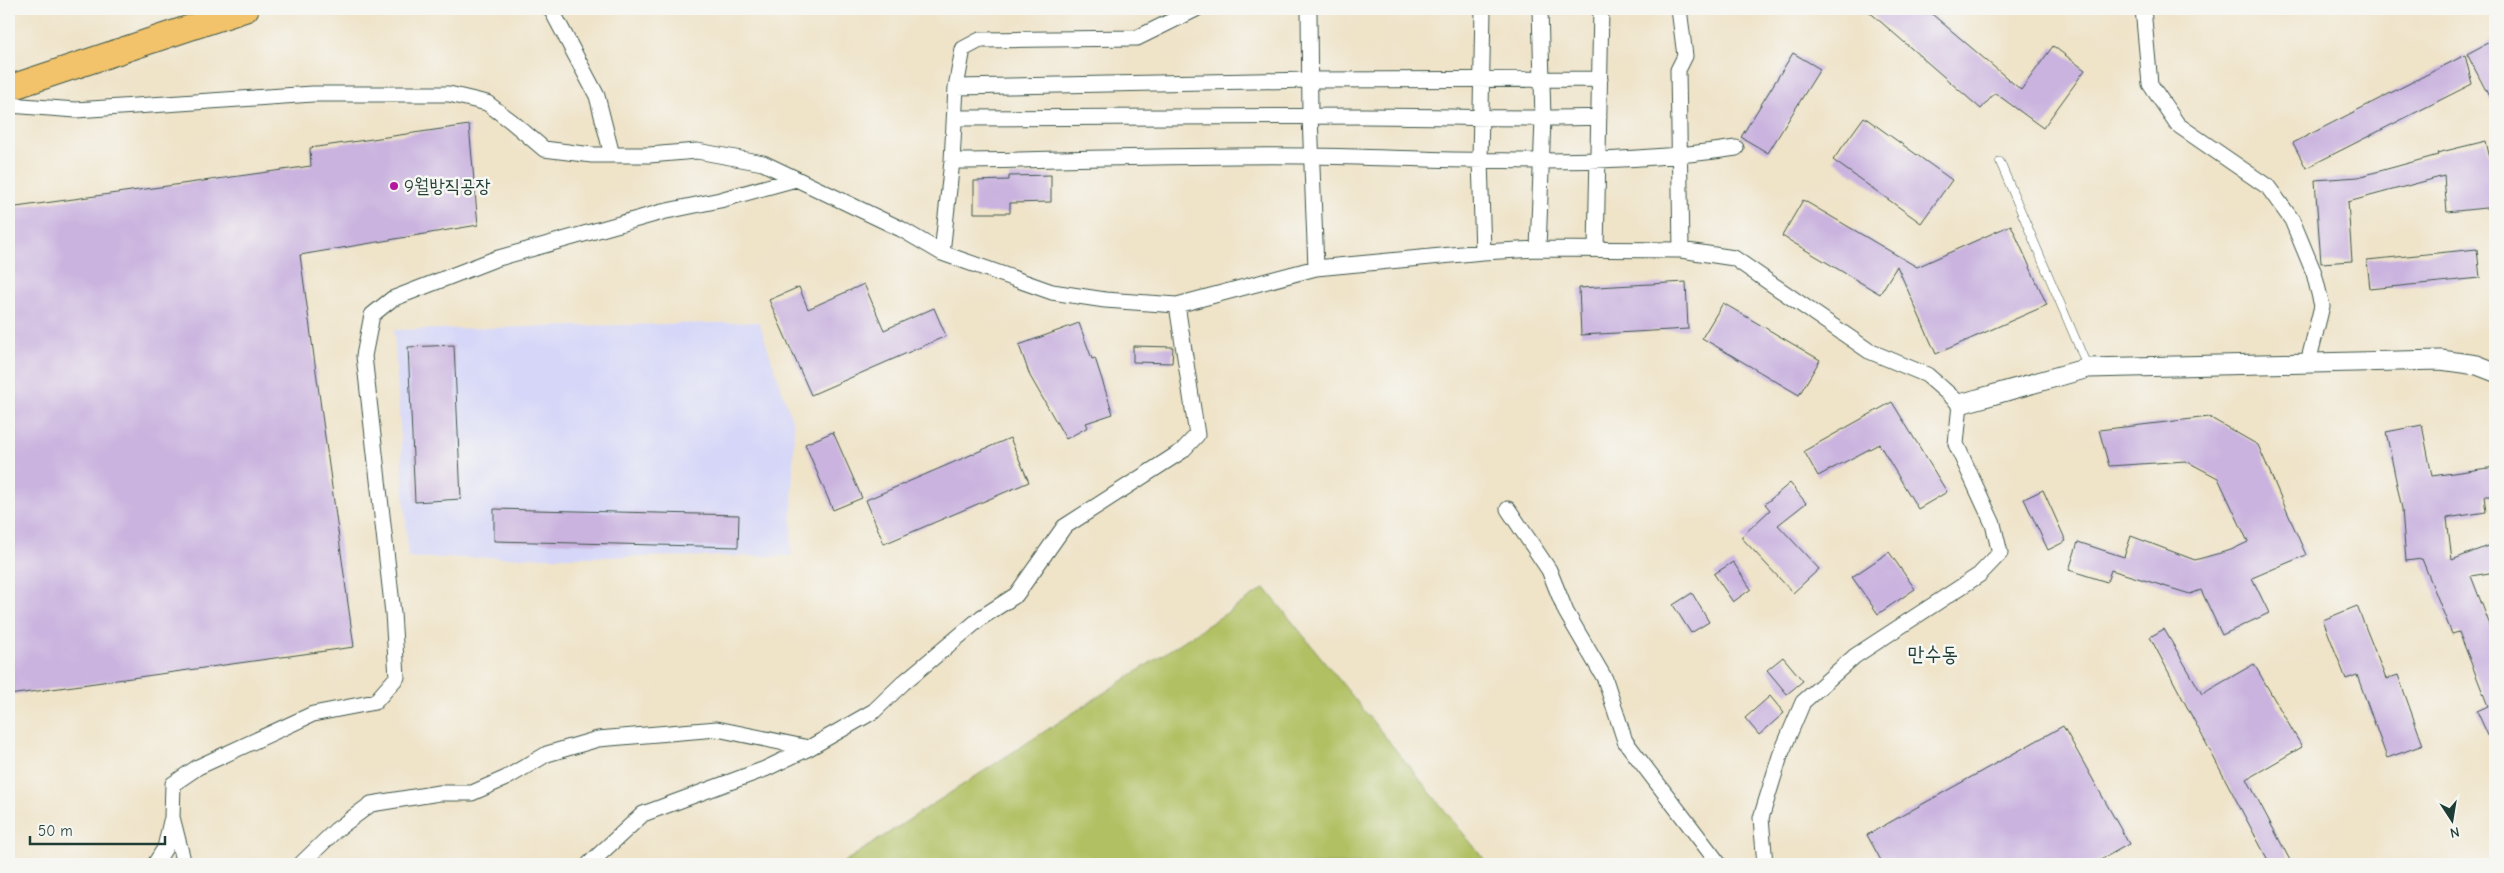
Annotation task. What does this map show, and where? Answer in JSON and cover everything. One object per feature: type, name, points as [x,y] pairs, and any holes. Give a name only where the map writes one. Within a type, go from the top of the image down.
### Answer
[{"type":"main road","points":[[9,88],[246,9]]},
{"type":"street","points":[[550,9],[597,96],[612,155]]},
{"type":"street","points":[[942,253],[956,118],[956,87],[962,50],[980,40],[1137,38],[1196,9]]},
{"type":"street","points":[[1309,9],[1309,80],[1316,268]]},
{"type":"street","points":[[1483,9],[1480,160],[1483,252]]},
{"type":"street","points":[[1538,250],[1543,119],[1540,9]]},
{"type":"street","points":[[1596,249],[1601,9]]},
{"type":"street","points":[[1679,9],[1685,56],[1678,70],[1682,250]]},
{"type":"street","points":[[2143,9],[2150,84],[2178,125],[2268,187],[2292,220],[2314,273],[2322,306],[2308,363]]},
{"type":"street","points":[[956,87],[1309,80],[1600,79]]},
{"type":"street","points":[[9,105],[76,110],[313,94],[449,94],[486,103],[512,121],[544,149],[612,155],[649,155],[697,151],[763,163],[901,229],[942,253],[1052,292],[1105,300],[1177,305],[1316,268],[1483,252],[1596,249],[1682,250],[1734,258],[1869,350],[1927,375],[1960,404]]},
{"type":"street","points":[[956,118],[1481,116],[1543,119],[1599,117]]},
{"type":"street","points":[[952,161],[1312,156],[1480,160],[1598,160],[1680,156],[1736,148]]},
{"type":"street","points":[[155,864],[165,848],[172,817],[173,784],[198,767],[314,714],[375,702],[397,677],[393,612],[364,356],[372,315],[392,299],[495,259],[662,212],[720,200],[796,178]]},
{"type":"street","points":[[589,864],[643,814],[765,769],[809,748],[874,711],[903,683],[961,634],[1016,595],[1064,528],[1182,451],[1197,435],[1177,305]]},
{"type":"street","points":[[1960,404],[2088,368],[2441,360],[2477,365],[2495,372]]},
{"type":"street","points":[[1765,864],[1761,818],[1780,756],[1803,702],[1855,656],[1979,575],[2000,553],[1992,524],[1956,444],[1960,404]]},
{"type":"street","points":[[1508,508],[1549,570],[1566,612],[1604,679],[1625,741],[1719,864]]},
{"type":"street","points":[[301,864],[336,830],[372,804],[438,793],[472,793],[506,778],[547,754],[598,739],[717,729],[809,748]]},
{"type":"street","points":[[172,817],[184,864]]},
{"type":"lane","points":[[2000,162],[2088,368]]},
{"type":"shaded area","points":[[759,322],[794,426],[791,556],[408,558],[394,330]]},
{"type":"green space","points":[[1265,588],[1488,864],[841,864]]},
{"type":"building","points":[[1866,9],[1926,9],[2021,90],[2053,46],[2085,70],[2043,128],[1995,93],[1981,109]]},
{"type":"building","points":[[2495,39],[2495,108],[2467,54]]},
{"type":"building","points":[[1793,53],[1820,69],[1768,153],[1741,137]]},
{"type":"building","points":[[2465,55],[2472,84],[2306,168],[2293,143]]},
{"type":"building","points":[[1864,117],[1952,180],[1921,223],[1833,160]]},
{"type":"building","points":[[469,125],[478,225],[300,255],[354,647],[9,695],[9,208],[311,166],[310,148]]},
{"type":"building","points":[[2486,141],[2495,181],[2495,207],[2447,212],[2444,176],[2348,202],[2352,261],[2321,263],[2315,180],[2358,177],[2438,155],[2437,153]]},
{"type":"building","points":[[1051,175],[1051,202],[1010,203],[1010,213],[974,213],[974,181],[1009,180],[1009,176]]},
{"type":"building","points":[[1803,200],[1917,267],[2011,225],[2047,305],[1936,354],[1897,266],[1880,294],[1782,236]]},
{"type":"building","points":[[2477,249],[2480,278],[2370,289],[2367,260]]},
{"type":"building","points":[[1686,282],[1688,329],[1581,335],[1579,288]]},
{"type":"building","points":[[864,284],[884,330],[934,308],[946,336],[811,395],[769,300],[799,287],[808,309]]},
{"type":"building","points":[[1723,303],[1820,360],[1799,395],[1702,338]]},
{"type":"building","points":[[1079,323],[1092,359],[1095,358],[1113,414],[1086,423],[1088,427],[1066,439],[1030,376],[1019,345]]},
{"type":"building","points":[[454,345],[461,499],[415,502],[408,347]]},
{"type":"building","points":[[1133,346],[1173,347],[1172,363],[1133,362]]},
{"type":"building","points":[[1892,402],[1947,492],[1918,509],[1879,444],[1818,476],[1804,451]]},
{"type":"building","points":[[2209,417],[2258,445],[2306,555],[2252,578],[2269,613],[2222,635],[2201,590],[2190,594],[2111,570],[2107,582],[2069,570],[2078,542],[2124,557],[2131,536],[2195,560],[2231,550],[2248,542],[2218,478],[2186,461],[2109,466],[2099,430]]},
{"type":"building","points":[[2422,425],[2432,476],[2495,467],[2495,496],[2484,496],[2486,512],[2447,518],[2452,560],[2495,543],[2495,572],[2471,576],[2495,638],[2495,751],[2477,711],[2488,706],[2459,632],[2452,634],[2422,559],[2406,561],[2402,509],[2386,432]]},
{"type":"building","points":[[833,432],[862,498],[833,510],[805,444]]},
{"type":"building","points":[[1010,438],[1029,482],[884,544],[866,500]]},
{"type":"building","points":[[1790,483],[1806,503],[1778,525],[1819,569],[1793,593],[1741,537],[1770,510],[1765,504]]},
{"type":"building","points":[[2043,490],[2066,541],[2048,550],[2024,499]]},
{"type":"building","points":[[494,509],[739,515],[738,547],[494,541]]},
{"type":"building","points":[[1889,552],[1915,589],[1878,614],[1852,577]]},
{"type":"building","points":[[1733,562],[1751,589],[1733,602],[1714,574]]},
{"type":"building","points":[[1692,593],[1709,622],[1691,633],[1673,605]]},
{"type":"building","points":[[2357,606],[2386,679],[2398,675],[2423,745],[2387,758],[2357,675],[2346,679],[2323,620]]},
{"type":"building","points":[[2164,629],[2202,694],[2254,664],[2302,747],[2247,779],[2292,864],[2270,864],[2150,637]]},
{"type":"building","points":[[1783,657],[1803,681],[1787,694],[1767,670]]},
{"type":"building","points":[[1770,696],[1784,713],[1759,735],[1745,718]]},
{"type":"building","points":[[2063,726],[2129,844],[2093,864],[1883,864],[1867,835]]},
{"type":"place","name":"9월방직공장","points":[[394,186]]},
{"type":"district","name":"만수동","points":[[1933,654]]}]
